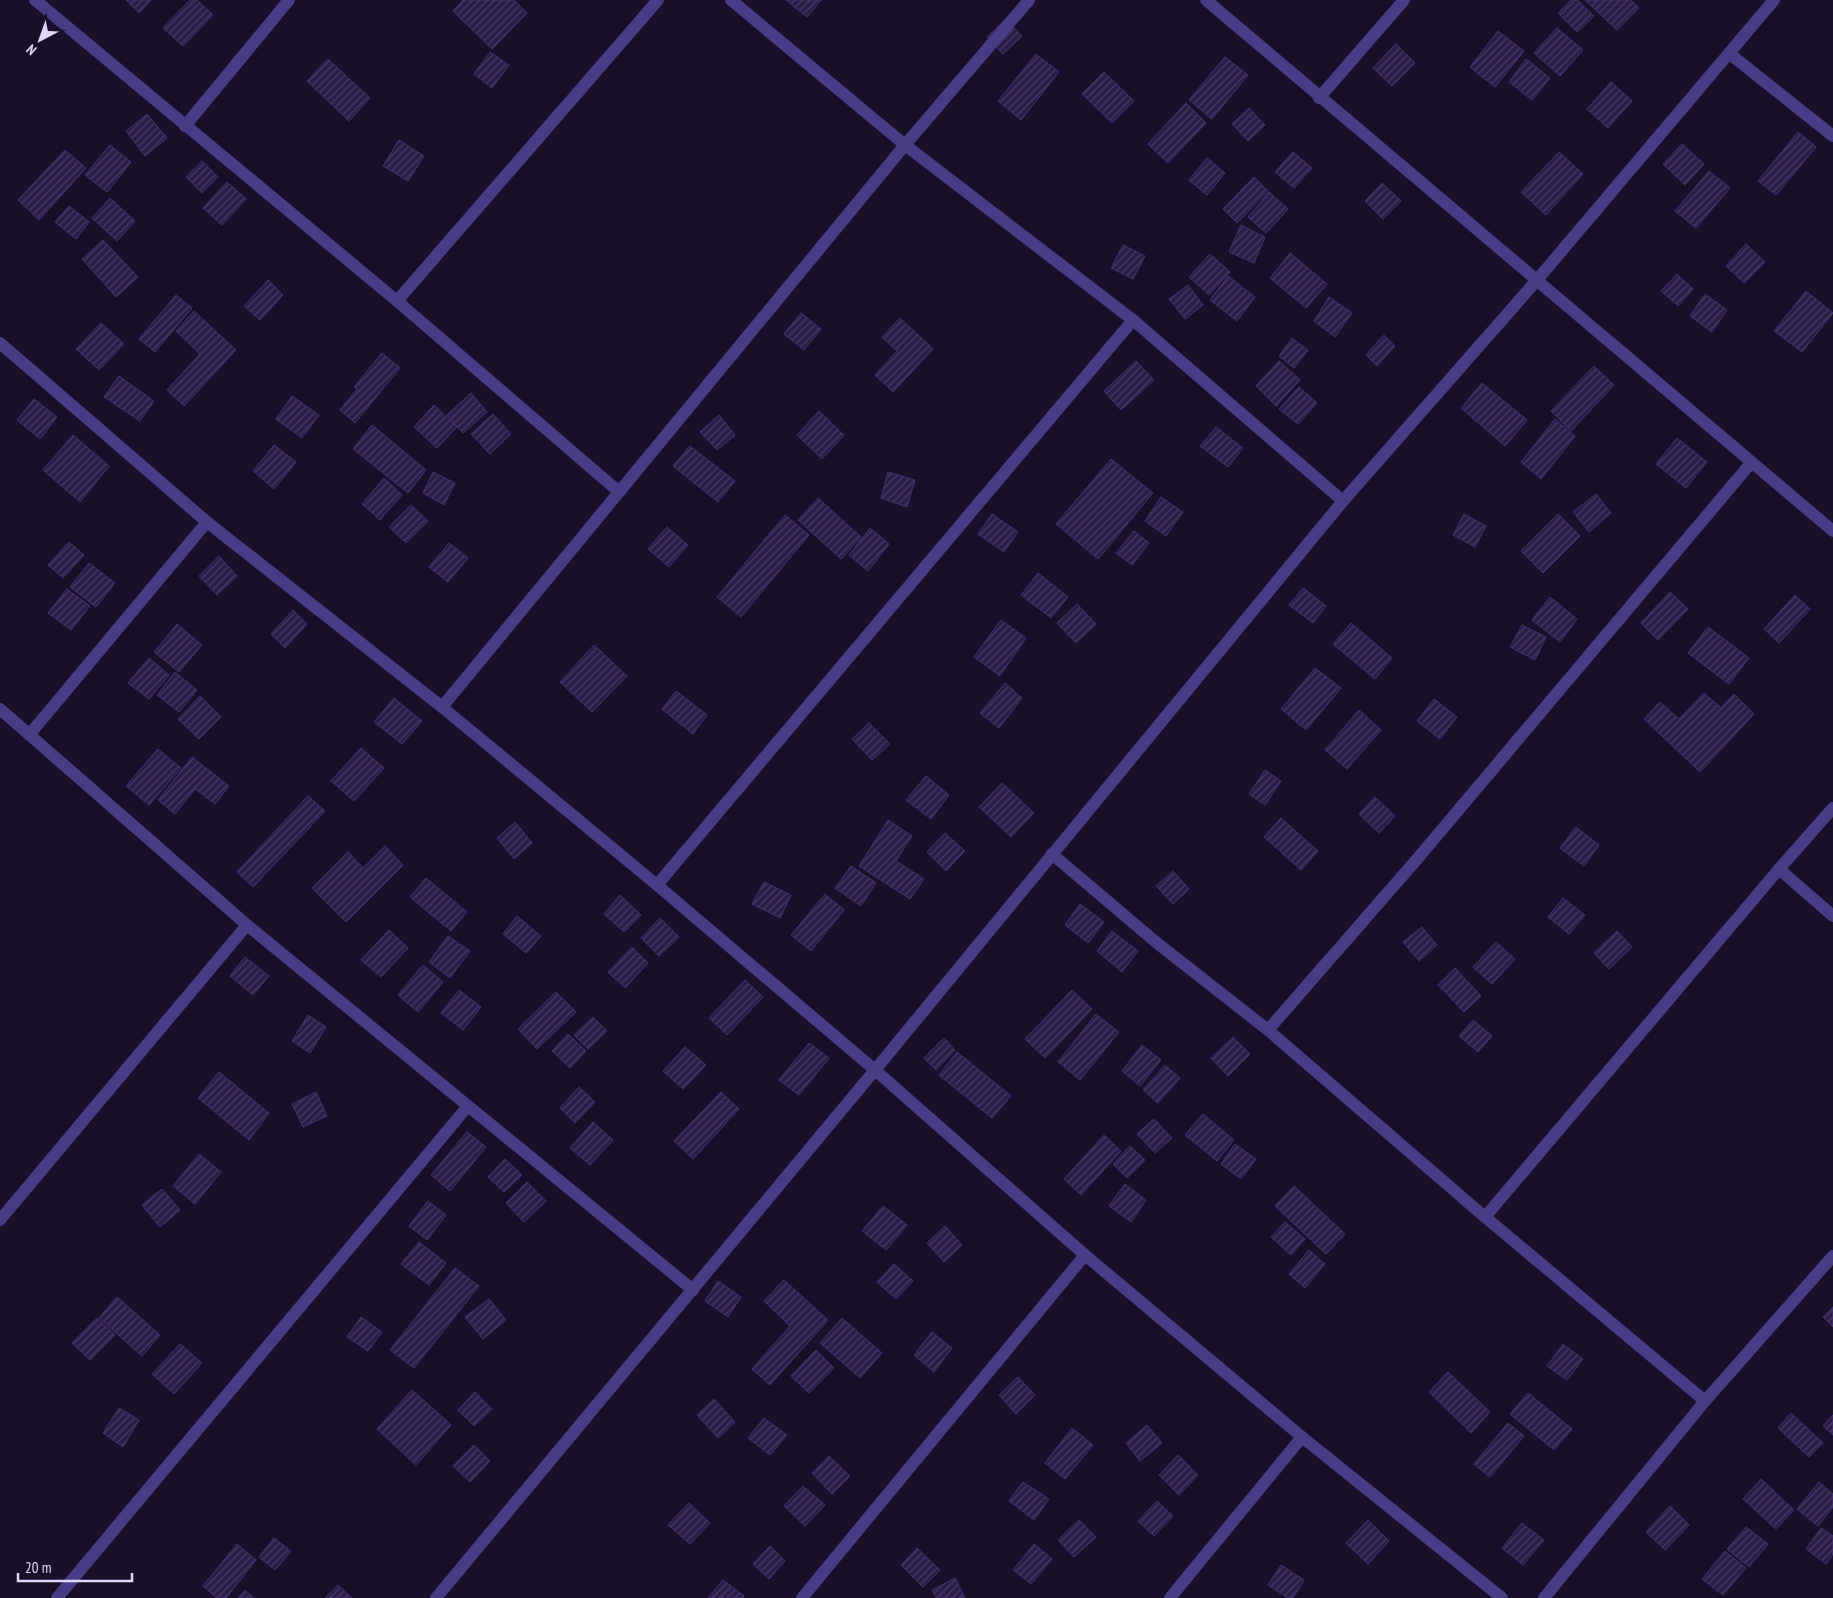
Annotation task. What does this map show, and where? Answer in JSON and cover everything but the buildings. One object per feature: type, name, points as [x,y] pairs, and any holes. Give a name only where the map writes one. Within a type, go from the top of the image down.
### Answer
[{"type":"street","points":[[35,0],[397,301],[618,491]]},
{"type":"street","points":[[185,126],[289,0]]},
{"type":"street","points":[[397,301],[658,0]]},
{"type":"street","points":[[731,0],[905,145],[1134,320],[1344,501]]},
{"type":"street","points":[[442,707],[618,491],[1028,0]]},
{"type":"street","points":[[1206,0],[1319,98],[1833,531]]},
{"type":"street","points":[[1319,98],[1404,0]]},
{"type":"street","points":[[436,1598],[875,1070],[1344,501],[1537,280],[1774,0]]},
{"type":"street","points":[[1730,54],[1833,136]]},
{"type":"street","points":[[657,885],[1134,320]]},
{"type":"street","points":[[0,343],[207,522],[442,707],[657,885],[875,1070],[1085,1254],[1302,1437],[1502,1598]]},
{"type":"street","points":[[1268,1030],[1418,858],[1751,463]]},
{"type":"street","points":[[30,735],[207,522]]},
{"type":"street","points":[[0,710],[247,925],[692,1290]]},
{"type":"street","points":[[1485,1217],[1778,869],[1833,808]]},
{"type":"street","points":[[1052,854],[1157,943],[1268,1030],[1485,1217],[1705,1401]]},
{"type":"street","points":[[1778,869],[1833,916]]},
{"type":"street","points":[[0,1220],[247,925]]},
{"type":"street","points":[[58,1598],[468,1106]]},
{"type":"street","points":[[802,1598],[1085,1254]]},
{"type":"street","points":[[1544,1598],[1705,1401],[1833,1256]]},
{"type":"street","points":[[1170,1598],[1302,1437]]}]
